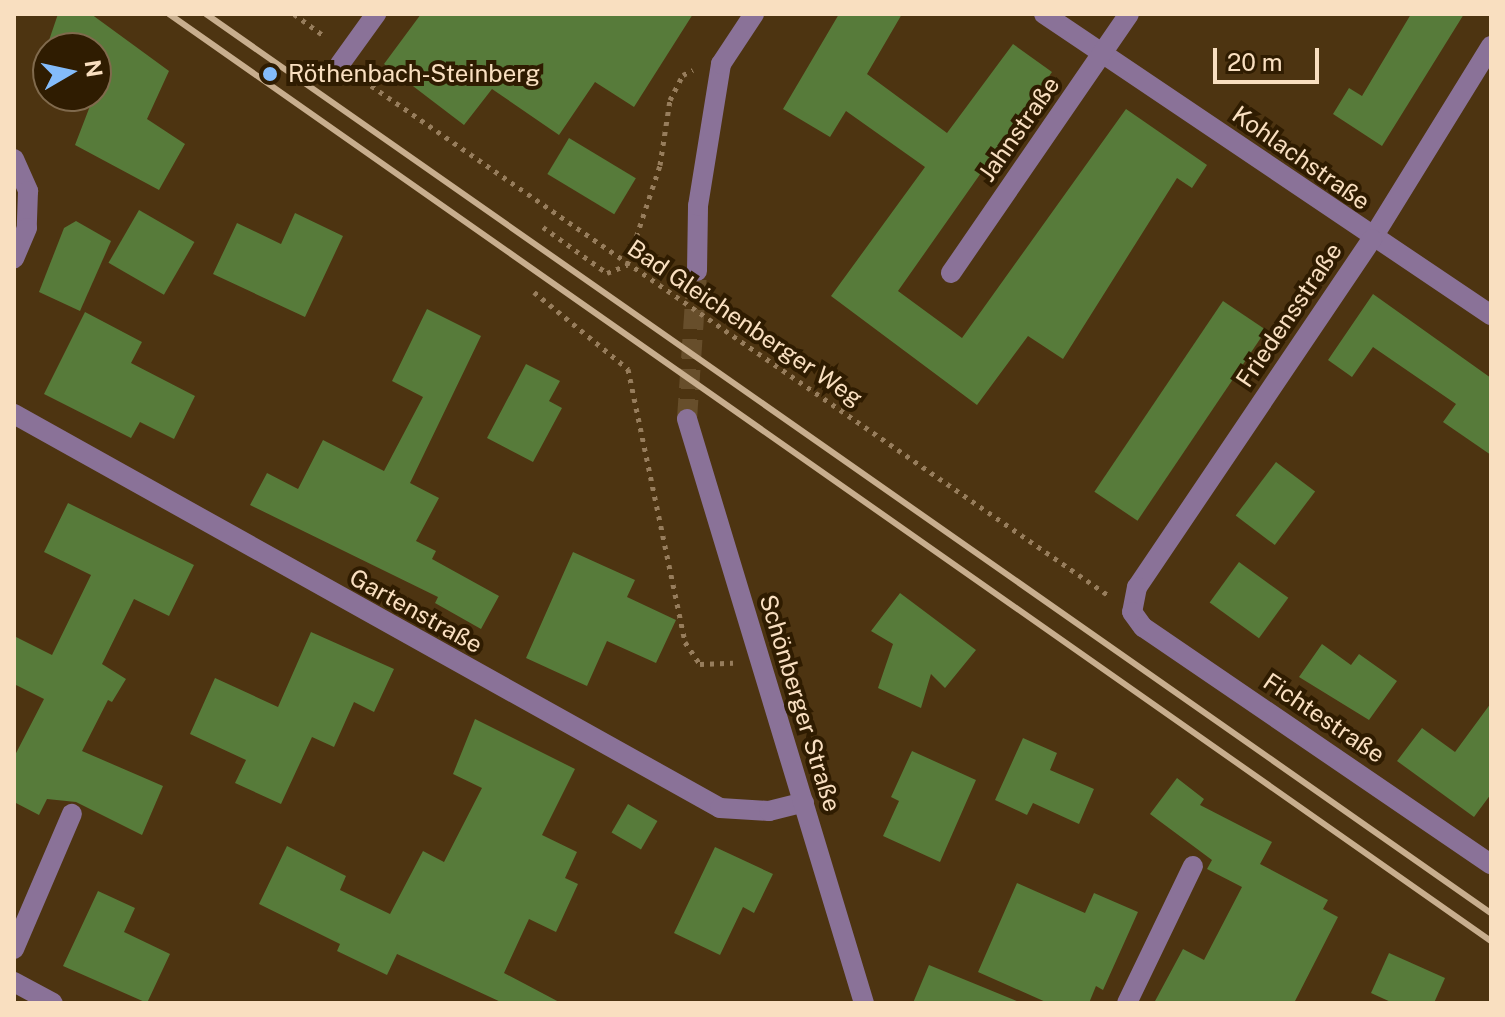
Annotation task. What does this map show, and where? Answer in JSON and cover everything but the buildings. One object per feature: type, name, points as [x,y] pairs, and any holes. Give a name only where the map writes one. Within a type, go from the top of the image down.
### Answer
[{"type":"street","points":[[340,64],[376,14]]},
{"type":"street","points":[[697,271],[698,206],[721,64],[754,14]]},
{"type":"street","name":"Kohlachstraße","points":[[1044,14],[1372,239],[1491,315]]},
{"type":"street","name":"Jahnstraße","points":[[951,273],[1129,14]]},
{"type":"street","name":"Friedensstraße","points":[[1132,612],[1137,587],[1372,239],[1491,46]]},
{"type":"street","points":[[14,159],[28,191],[27,228],[14,258]]},
{"type":"street","name":"Gartenstraße","points":[[14,414],[720,808],[769,811],[804,802]]},
{"type":"street","name":"Schönberger Straße","points":[[687,419],[864,1003]]},
{"type":"street","name":"Fichtestraße","points":[[1132,612],[1143,627],[1490,861]]},
{"type":"street","points":[[14,949],[72,814]]},
{"type":"street","points":[[1127,1003],[1193,866]]},
{"type":"street","points":[[14,982],[53,1003]]},
{"type":"path","points":[[294,14],[328,39],[340,64]]},
{"type":"path","name":"Bad Gleichenberger Weg","points":[[340,64],[1132,612]]},
{"type":"path","points":[[543,227],[607,273],[627,265],[660,165],[670,100],[683,75],[721,64]]},
{"type":"path","points":[[534,292],[628,369],[685,642],[700,664],[757,657]]},
{"type":"tunnel","points":[[687,419],[697,271]]},
{"type":"railway","points":[[169,14],[1491,941]]},
{"type":"railway","points":[[206,14],[1491,913]]},
{"type":"place","name":"Röthenbach-Steinberg","points":[[270,74]]}]
